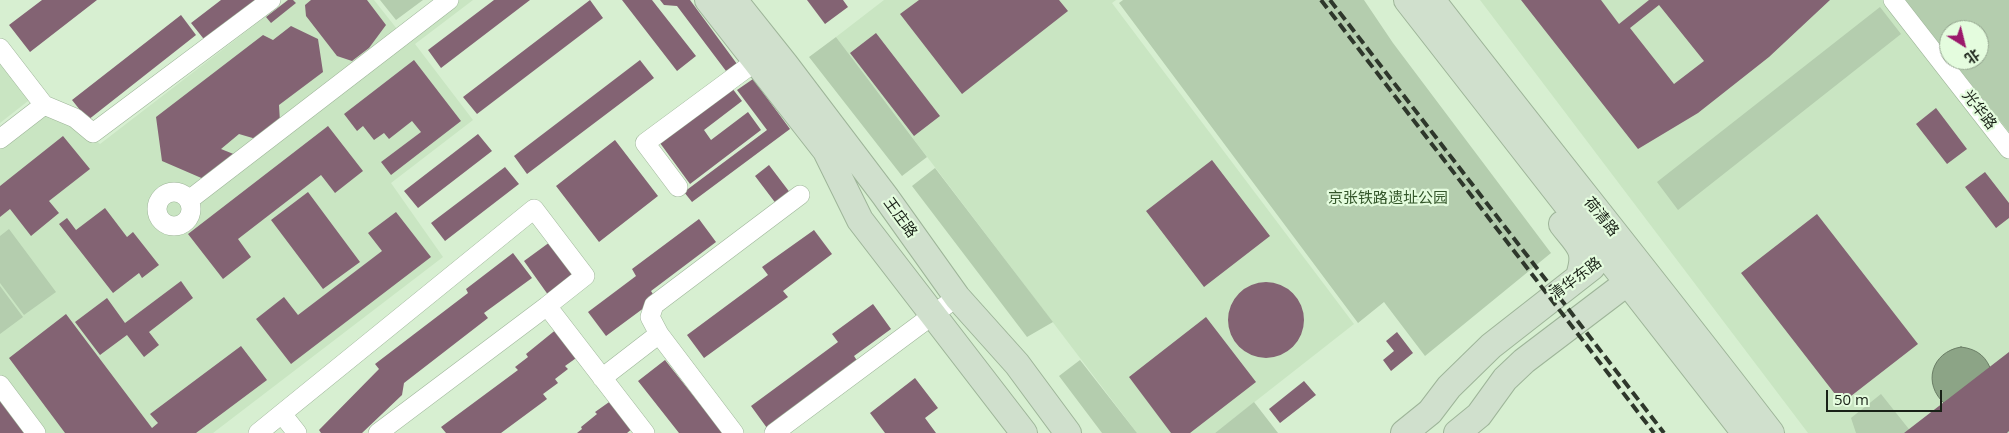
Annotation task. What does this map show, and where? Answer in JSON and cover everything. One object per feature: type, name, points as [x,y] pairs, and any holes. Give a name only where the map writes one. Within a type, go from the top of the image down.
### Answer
[{"type":"main road","points":[[708,0],[826,151],[860,220],[1024,433]]},
{"type":"main road","name":"王庄路","points":[[734,0],[861,165],[957,298],[1017,364],[1068,433]]},
{"type":"main road","points":[[1392,0],[1475,114],[1581,249],[1584,261],[1579,276]]},
{"type":"main road","name":"荷清路","points":[[1407,0],[1608,255]]},
{"type":"main road","name":"荷清路","points":[[1432,0],[1631,270],[1745,433]]},
{"type":"main road","name":"清华东路","points":[[1404,433],[1430,412],[1449,387],[1491,346],[1608,255],[1631,270]]},
{"type":"main road","points":[[1457,433],[1479,415],[1505,379],[1524,360],[1631,270]]},
{"type":"main road","name":"荷清路","points":[[1631,270],[1656,284],[1771,433]]},
{"type":"street","points":[[0,48],[44,105],[75,118],[93,133],[271,0]]},
{"type":"street","points":[[189,200],[449,0]]},
{"type":"street","name":"光华路","points":[[1893,0],[2009,149]]},
{"type":"street","points":[[678,187],[645,143],[756,61]]},
{"type":"street","points":[[0,139],[44,105]]},
{"type":"street","points":[[734,433],[659,334],[650,317],[654,305],[800,195]]},
{"type":"street","points":[[258,433],[534,209],[585,276],[378,433]]},
{"type":"street","points":[[774,433],[957,298]]},
{"type":"street","points":[[547,306],[644,433]]},
{"type":"street","points":[[602,378],[659,334]]},
{"type":"street","points":[[0,385],[36,433]]},
{"type":"street","points":[[282,414],[297,433]]},
{"type":"shaded area","points":[[287,0],[374,0],[397,29],[435,0],[473,0],[415,44],[473,120],[391,183],[443,257],[213,433],[0,433],[0,145],[39,115],[51,114],[75,124],[100,144]]},
{"type":"shaded area","points":[[884,0],[1116,0],[1112,3],[1354,324],[1215,433],[1137,433],[836,37]]},
{"type":"shaded area","points":[[1480,0],[2009,0],[2009,433],[1808,433]]},
{"type":"shaded area","points":[[0,52],[30,91],[28,101],[0,123]]},
{"type":"shaded area","points":[[1961,347],[1981,355],[1992,373],[1945,404],[1938,396],[1934,387],[1933,370],[1943,355]]},
{"type":"green space","points":[[380,0],[423,0],[396,20]]},
{"type":"green space","name":"京张铁路遗址公园","points":[[1123,0],[1364,0],[1393,43],[1551,253],[1425,356],[1384,302],[1358,323],[1119,3]]},
{"type":"green space","points":[[1903,0],[2009,0],[2009,132],[1960,70],[1989,70],[1989,20],[1939,20],[1939,44]]},
{"type":"green space","points":[[1880,7],[1901,34],[1678,210],[1657,182]]},
{"type":"green space","points":[[836,37],[927,157],[902,176],[809,57]]},
{"type":"green space","points":[[935,168],[1053,322],[1027,337],[912,186]]},
{"type":"green space","points":[[9,229],[56,292],[24,315],[0,283],[0,236]]},
{"type":"green space","points":[[0,286],[23,317],[0,334]]},
{"type":"green space","points":[[1080,360],[1137,433],[1102,433],[1059,376]]},
{"type":"green space","points":[[1881,394],[1912,433],[1856,433],[1851,418]]},
{"type":"green space","points":[[1254,402],[1278,433],[1215,433]]},
{"type":"building","points":[[42,0],[97,0],[30,52],[9,25]]},
{"type":"building","points":[[221,0],[262,0],[207,43],[191,23]]},
{"type":"building","points":[[288,0],[293,0],[296,3],[271,23],[266,17]]},
{"type":"building","points":[[311,0],[367,0],[386,25],[369,48],[352,61],[337,56],[306,16],[305,5]]},
{"type":"building","points":[[494,0],[530,0],[441,68],[428,50]]},
{"type":"building","points":[[590,0],[603,18],[477,114],[463,97]]},
{"type":"building","points":[[622,0],[652,0],[696,56],[677,71]]},
{"type":"building","points":[[660,0],[690,0],[737,64],[726,71],[677,6],[664,5]]},
{"type":"building","points":[[807,0],[843,0],[848,7],[825,24]]},
{"type":"building","points":[[919,0],[1059,0],[1068,11],[962,94],[900,14]]},
{"type":"building","points":[[1521,0],[1601,0],[1619,24],[1649,0],[1830,0],[1769,57],[1698,113],[1638,149]],"holes":[[[1659,5],[1704,61],[1674,84],[1630,28]]]},
{"type":"building","points":[[181,15],[196,35],[88,120],[72,100]]},
{"type":"building","points":[[291,26],[318,39],[323,72],[279,105],[280,122],[256,139],[239,134],[221,149],[236,155],[206,180],[162,161],[156,117],[263,35],[273,40]]},
{"type":"building","points":[[876,33],[940,116],[914,136],[850,53]]},
{"type":"building","points":[[414,60],[461,121],[391,175],[381,162],[421,132],[412,121],[389,139],[384,133],[374,140],[363,126],[357,131],[344,114]]},
{"type":"building","points":[[640,60],[654,78],[527,174],[514,156]]},
{"type":"building","points":[[753,79],[790,129],[692,202],[684,192],[767,130],[737,90]]},
{"type":"building","points":[[732,88],[742,101],[704,130],[711,140],[748,112],[761,130],[690,184],[660,143]]},
{"type":"building","points":[[1936,108],[1967,149],[1947,164],[1916,124]]},
{"type":"building","points":[[328,126],[363,171],[335,193],[321,175],[238,239],[251,257],[223,279],[188,234]]},
{"type":"building","points":[[478,134],[492,151],[418,208],[404,191]]},
{"type":"building","points":[[63,136],[90,169],[49,201],[59,213],[31,236],[10,209],[0,217],[0,186]]},
{"type":"building","points":[[615,140],[658,196],[599,242],[556,186]]},
{"type":"building","points":[[1212,160],[1270,236],[1204,287],[1146,211]]},
{"type":"building","points":[[769,165],[791,194],[777,205],[755,176]]},
{"type":"building","points":[[505,167],[519,184],[445,241],[431,223]]},
{"type":"building","points":[[1985,172],[2009,203],[2009,218],[1996,228],[1965,187]]},
{"type":"building","points":[[308,192],[360,262],[323,289],[271,220]]},
{"type":"building","points":[[105,208],[127,237],[133,232],[159,265],[142,278],[139,273],[113,293],[59,224],[67,218],[76,230]]},
{"type":"building","points":[[396,212],[431,257],[291,364],[256,319],[284,297],[298,315],[382,251],[368,233]]},
{"type":"building","points":[[1817,214],[1918,344],[1842,403],[1741,273]]},
{"type":"building","points":[[699,219],[716,242],[651,291],[656,299],[606,336],[588,312],[636,276],[632,269]]},
{"type":"building","points":[[814,230],[832,254],[783,291],[788,297],[704,358],[687,335],[768,275],[762,267]]},
{"type":"building","points":[[550,242],[577,280],[551,299],[524,261]]},
{"type":"building","points":[[513,253],[532,278],[484,313],[488,318],[404,383],[402,395],[362,433],[321,433],[319,430],[379,369],[375,364],[468,293],[466,289]]},
{"type":"building","points":[[181,281],[193,298],[149,332],[159,345],[144,357],[127,335],[100,355],[75,322],[107,298],[125,323]]},
{"type":"building","points":[[1266,282],[1280,285],[1293,293],[1301,306],[1304,320],[1301,334],[1293,347],[1280,355],[1266,358],[1252,355],[1239,347],[1231,334],[1228,320],[1231,306],[1239,293],[1252,285]]},
{"type":"building","points":[[873,304],[891,329],[854,356],[858,362],[767,428],[751,406],[838,342],[832,334]]},
{"type":"building","points":[[66,314],[152,428],[158,423],[150,414],[241,346],[267,380],[196,433],[65,433],[9,358]]},
{"type":"building","points":[[1206,317],[1256,382],[1190,433],[1171,433],[1129,377]]},
{"type":"building","points":[[558,328],[579,356],[565,366],[568,369],[555,379],[558,383],[543,394],[547,399],[501,433],[446,433],[441,427],[518,370],[515,367],[528,357],[526,354]]},
{"type":"building","points":[[1397,332],[1413,353],[1391,371],[1383,360],[1394,351],[1386,341]]},
{"type":"building","points":[[2009,352],[2009,431],[2007,433],[1904,433]]},
{"type":"building","points":[[665,360],[723,433],[679,433],[638,381]]},
{"type":"building","points":[[915,378],[938,408],[925,418],[936,433],[885,433],[870,413]]},
{"type":"building","points":[[1304,381],[1316,395],[1280,423],[1269,409]]},
{"type":"building","points":[[0,395],[28,433],[0,433]]},
{"type":"building","points":[[612,400],[633,428],[627,433],[577,433],[582,429],[581,427],[597,414],[595,412]]},
{"type":"railway","points":[[1321,0],[1654,433]]},
{"type":"railway","points":[[1330,0],[1664,433]]}]
